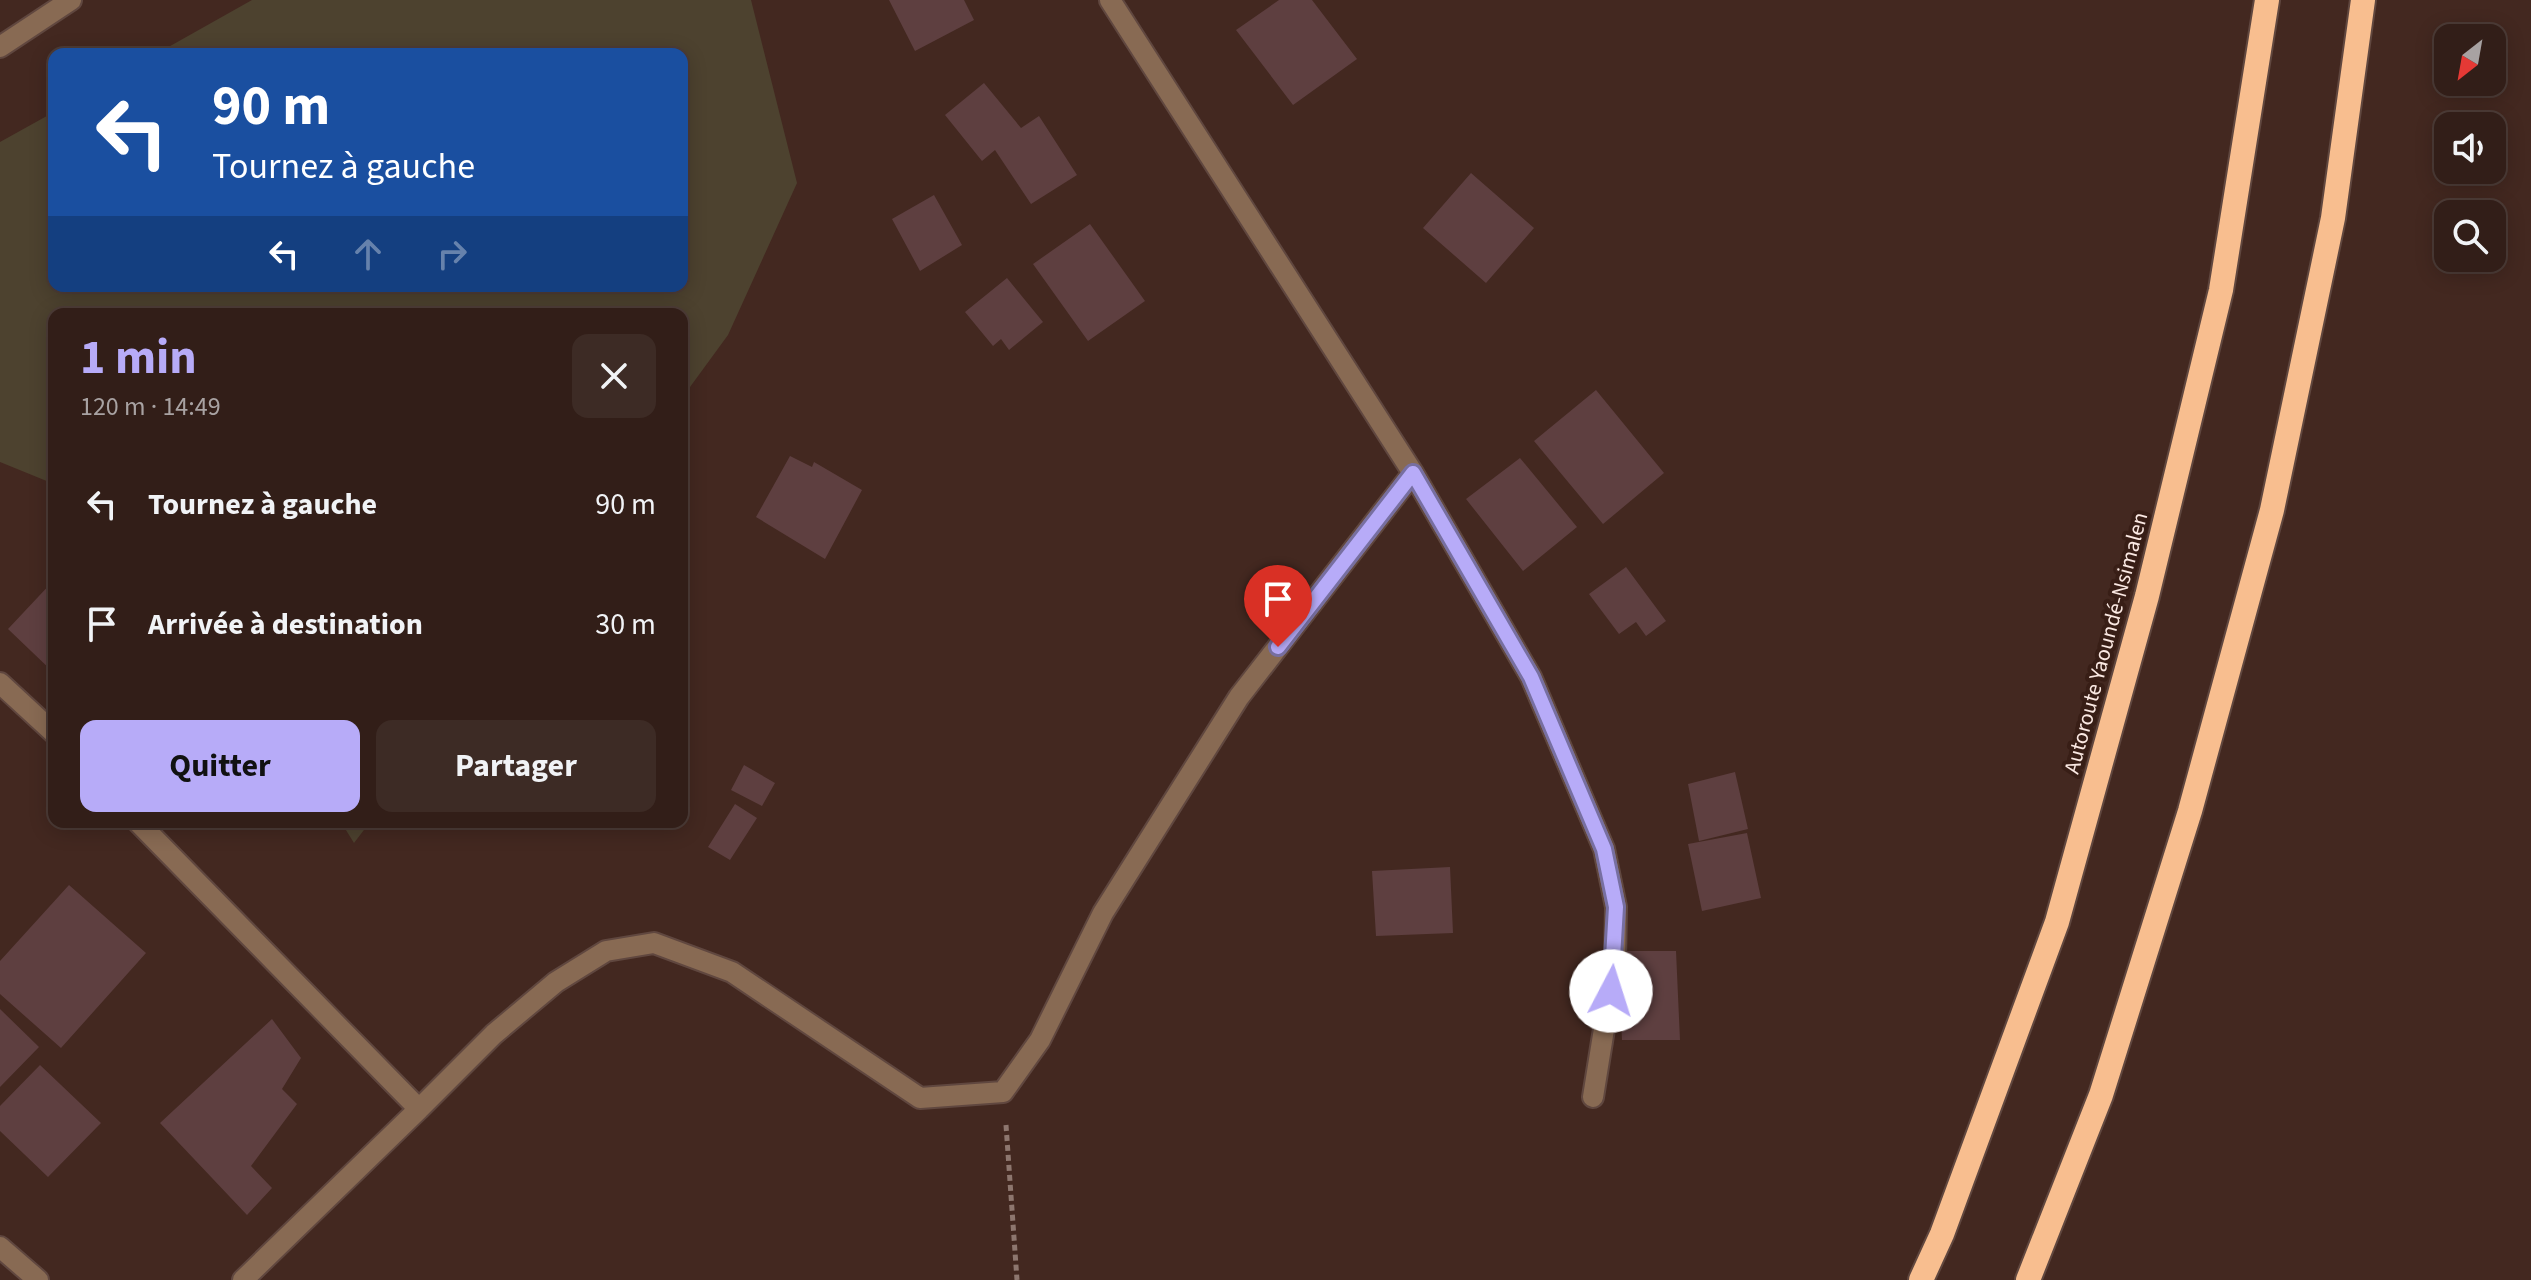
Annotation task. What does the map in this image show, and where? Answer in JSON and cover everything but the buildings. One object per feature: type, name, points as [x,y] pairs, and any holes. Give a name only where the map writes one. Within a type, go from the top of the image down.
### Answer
[{"type":"highway","name":"Autoroute Yaoundé-Nsimalen","points":[[1921,1280],[1947,1220],[2057,922],[2147,596],[2221,290],[2267,0]]},
{"type":"highway","points":[[2028,1280],[2101,1095],[2190,811],[2272,510],[2333,218],[2363,0]]},
{"type":"street","points":[[0,47],[71,0]]},
{"type":"street","points":[[1110,0],[1413,473],[1531,677],[1604,849],[1616,907],[1615,961],[1593,1097]]},
{"type":"street","points":[[243,1280],[494,1034],[556,982],[606,951],[654,943],[732,972],[920,1098],[1003,1092],[1040,1040],[1103,913],[1239,697],[1413,473]]},
{"type":"street","points":[[0,683],[48,727]]},
{"type":"street","points":[[144,828],[419,1109]]},
{"type":"street","points":[[0,1247],[38,1280]]},
{"type":"path","points":[[1003,1092],[1017,1280]]},
{"type":"shaded area","points":[[252,0],[751,0],[797,183],[728,335],[688,390],[688,308],[48,308],[48,482],[0,462],[0,142],[48,115],[48,292],[688,292],[688,48],[167,48]]},
{"type":"shaded area","points":[[345,828],[365,828],[354,843]]},
{"type":"route","points":[[1278,647],[1413,473],[1531,677],[1604,849],[1616,907],[1611,991]]}]
